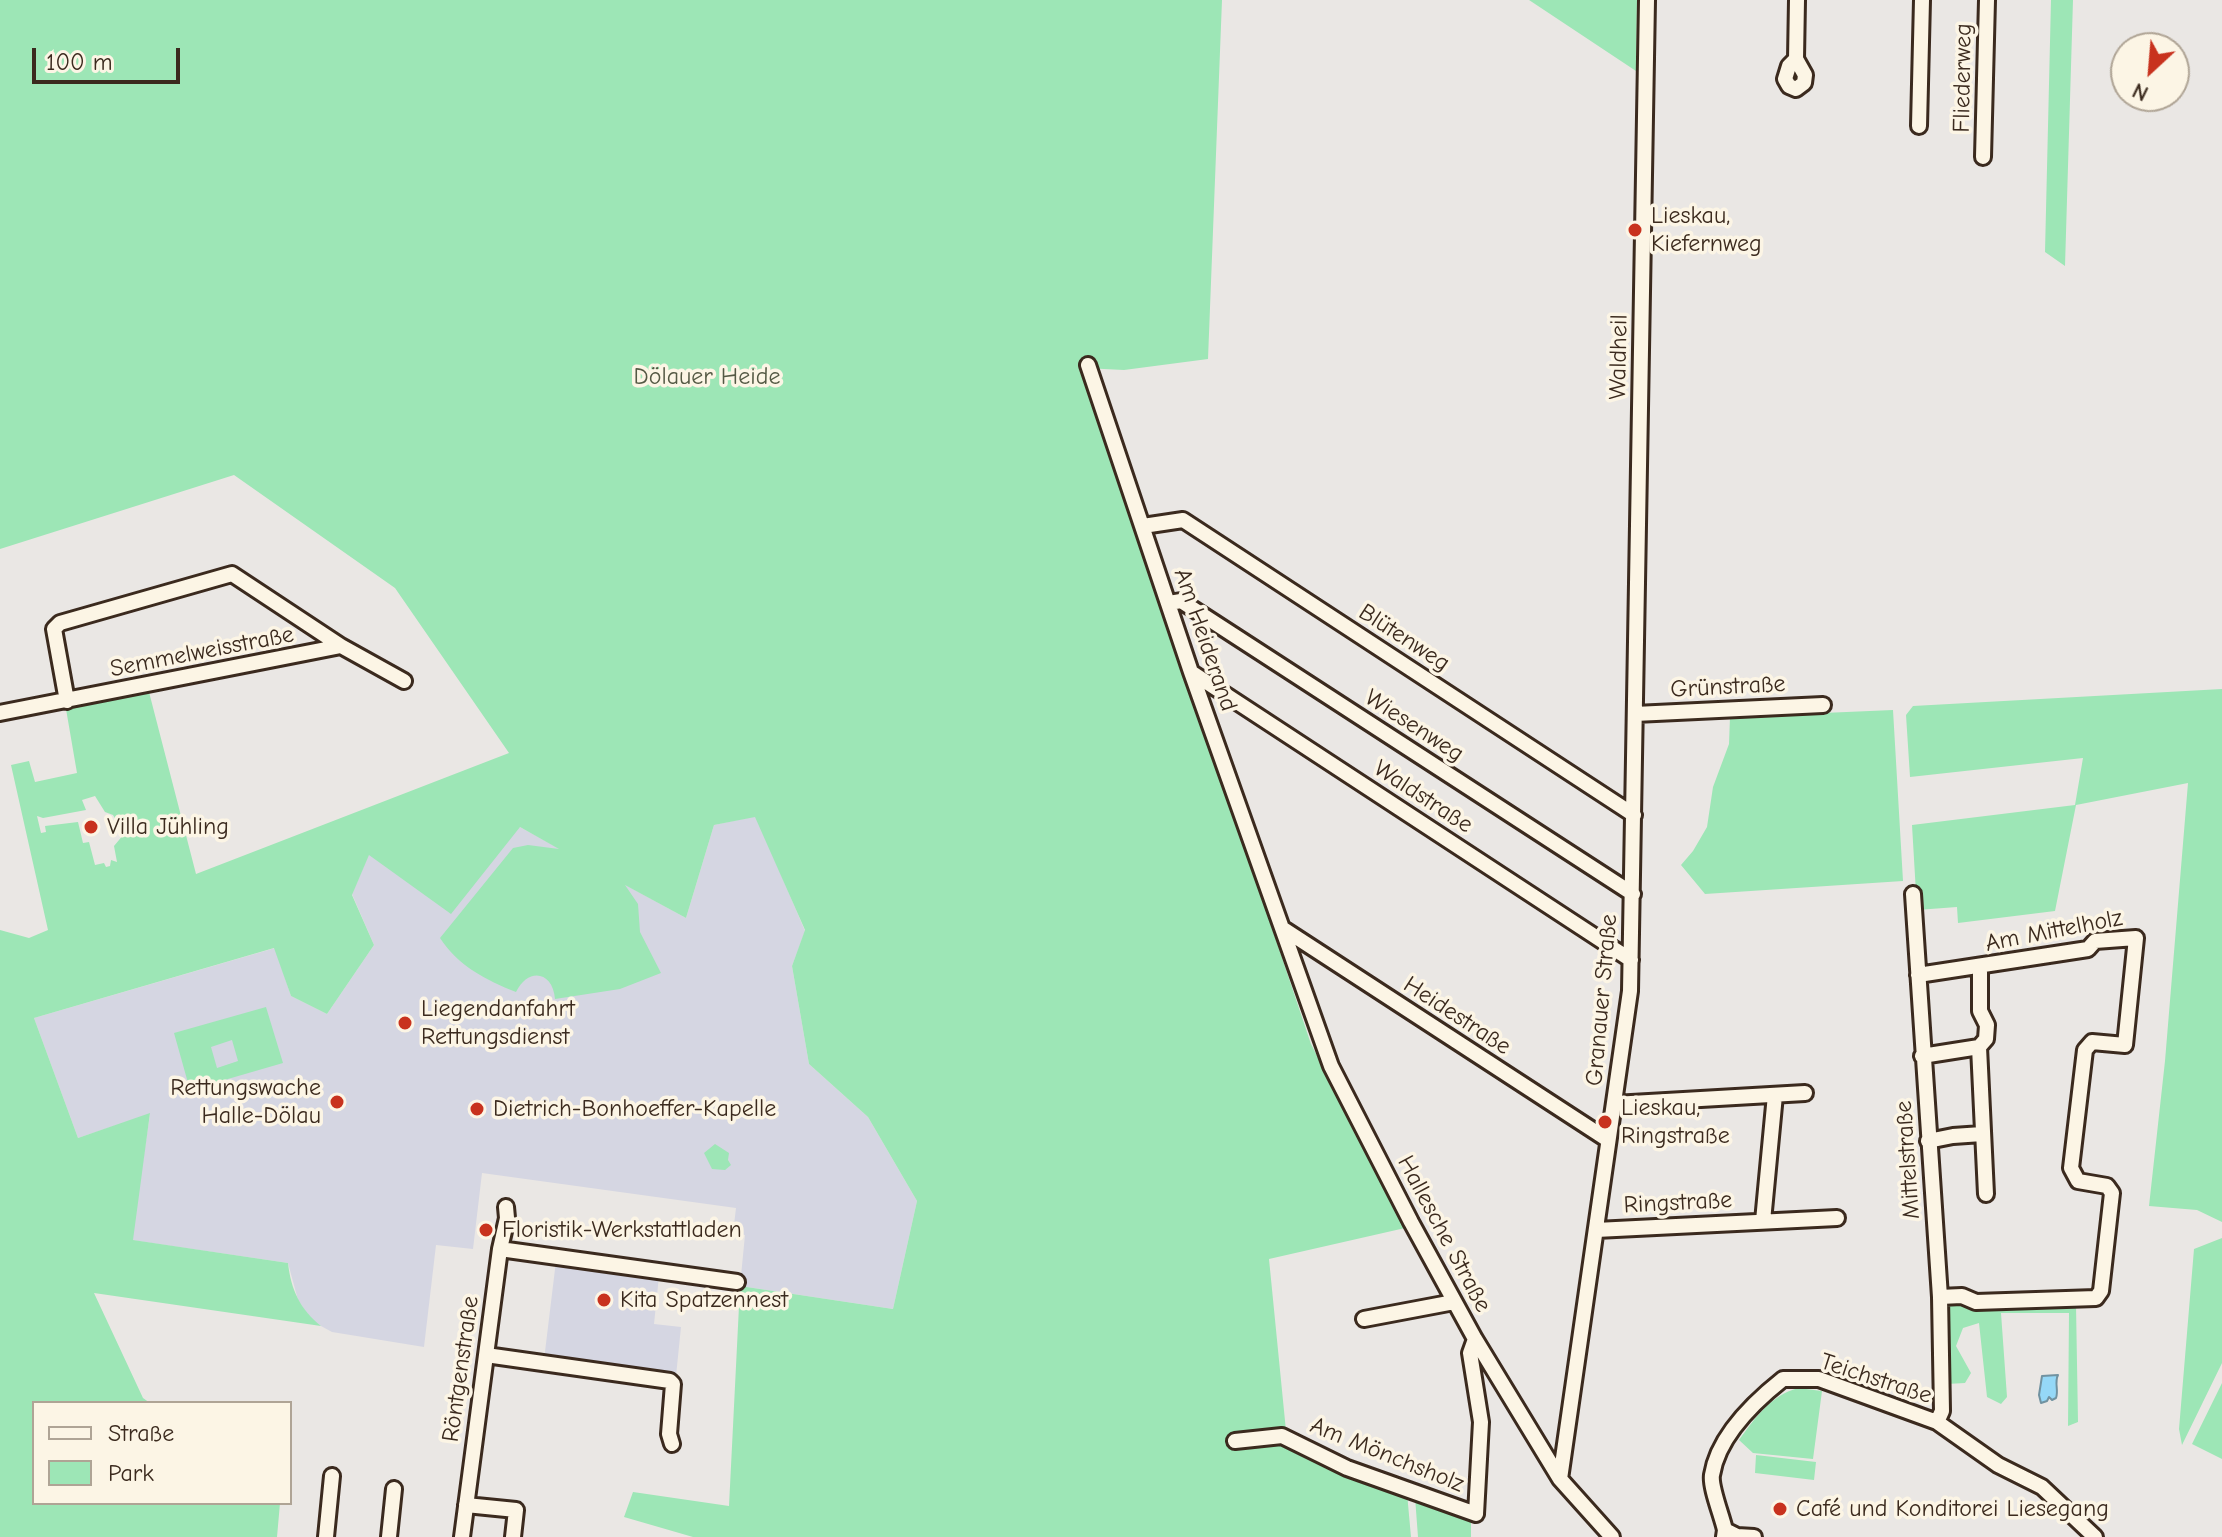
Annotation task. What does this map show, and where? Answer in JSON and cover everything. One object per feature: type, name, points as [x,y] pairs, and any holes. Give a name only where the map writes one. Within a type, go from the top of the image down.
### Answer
[{"type":"street","name":"Waldheil","points":[[1635,714],[1647,0]]},
{"type":"street","points":[[1796,59],[1797,0]]},
{"type":"street","points":[[1919,126],[1922,0]]},
{"type":"street","name":"Fliederweg","points":[[1983,157],[1987,0]]},
{"type":"street","name":"Am Heiderand","points":[[1088,365],[1191,672],[1282,928]]},
{"type":"street","name":"Blütenweg","points":[[1143,526],[1183,520],[1634,815]]},
{"type":"street","points":[[67,701],[55,646],[54,629],[60,623],[232,574],[341,646],[404,681]]},
{"type":"street","name":"Wiesenweg","points":[[1169,603],[1181,601],[1633,894]]},
{"type":"street","name":"Semmelweisstraße","points":[[0,713],[341,646]]},
{"type":"street","name":"Waldstraße","points":[[1191,672],[1631,960]]},
{"type":"street","name":"Grünstraße","points":[[1635,714],[1823,705]]},
{"type":"street","name":"Granauer Straße","points":[[1560,1479],[1630,991],[1635,714]]},
{"type":"street","name":"Mittelstraße","points":[[1913,894],[1940,1297],[1942,1411],[1937,1422]]},
{"type":"street","name":"Heidestraße","points":[[1282,928],[1608,1140]]},
{"type":"street","name":"Hallesche Straße","points":[[1282,928],[1331,1066],[1454,1302],[1560,1479],[1612,1537]]},
{"type":"street","name":"Am Mittelholz","points":[[1918,975],[2088,949],[2095,941],[2136,938],[2125,1045],[2092,1042],[2085,1050],[2071,1168],[2078,1181],[2107,1186],[2112,1193],[2101,1291],[2096,1298],[1976,1302],[1962,1296],[1940,1297]]},
{"type":"street","points":[[1922,1056],[1979,1047],[1986,1039],[1987,1025],[1980,1011],[1980,967]]},
{"type":"street","points":[[1979,1047],[1986,1194]]},
{"type":"street","points":[[1614,1104],[1805,1093]]},
{"type":"street","name":"Ringstraße","points":[[1763,1221],[1775,1095]]},
{"type":"street","points":[[1928,1141],[1982,1134]]},
{"type":"street","name":"Röntgenstraße","points":[[462,1537],[500,1249],[507,1218],[506,1207]]},
{"type":"street","name":"Ringstraße","points":[[1596,1230],[1837,1218]]},
{"type":"street","points":[[500,1249],[737,1282]]},
{"type":"street","points":[[1364,1319],[1454,1302]]},
{"type":"street","name":"Am Mönchsholz","points":[[1235,1441],[1282,1436],[1347,1468],[1476,1514],[1481,1422],[1470,1353],[1475,1339]]},
{"type":"street","points":[[486,1355],[670,1381],[673,1384],[669,1434],[672,1444]]},
{"type":"street","name":"Teichstraße","points":[[1721,1535],[1711,1477],[1720,1453],[1739,1422],[1783,1379],[1819,1379],[1937,1422],[1998,1465],[2042,1487],[2095,1537]]},
{"type":"street","points":[[326,1537],[332,1476]]},
{"type":"street","points":[[389,1537],[394,1489]]},
{"type":"street","points":[[466,1505],[516,1510],[513,1537]]},
{"type":"street","points":[[1721,1535],[1754,1537]]},
{"type":"shaded area","points":[[756,816],[805,931],[792,966],[809,1064],[868,1117],[917,1201],[893,1309],[740,1286],[745,1235],[733,1233],[736,1208],[482,1173],[473,1249],[436,1245],[424,1347],[332,1332],[321,1326],[310,1318],[298,1300],[288,1263],[131,1240],[150,1114],[78,1138],[34,1018],[275,948],[291,996],[327,1014],[374,945],[352,894],[369,854],[520,827],[686,918],[714,825]]},
{"type":"shaded area","name":"Kita Spatzennest","points":[[556,1261],[659,1276],[654,1324],[681,1327],[676,1376],[544,1360]]},
{"type":"green space","name":"Dölauer Heide","points":[[0,0],[1222,0],[1208,359],[1124,370],[1084,368],[1311,1044],[1405,1228],[1269,1259],[1287,1441],[1407,1493],[1411,1537],[693,1537],[624,1517],[633,1492],[729,1506],[740,1286],[893,1309],[917,1201],[868,1117],[809,1064],[792,966],[805,930],[755,817],[714,825],[686,918],[625,885],[638,904],[640,932],[661,973],[620,989],[555,999],[550,983],[545,978],[533,976],[516,992],[474,971],[455,957],[440,938],[513,848],[528,845],[559,849],[520,827],[451,914],[369,855],[352,895],[374,945],[327,1014],[291,996],[274,948],[34,1018],[78,1138],[150,1113],[133,1240],[288,1263],[298,1298],[307,1313],[321,1326],[94,1293],[143,1398],[147,1401],[32,1401],[32,1505],[280,1505],[277,1537],[0,1537],[0,930],[29,938],[48,930],[11,765],[29,761],[35,782],[77,773],[66,709],[149,692],[196,874],[509,753],[395,588],[234,475],[0,549]],"holes":[[[95,796],[105,812],[113,815],[124,834],[114,846],[117,862],[111,860],[110,866],[106,867],[104,863],[95,865],[89,842],[83,843],[78,822],[45,826],[46,832],[41,833],[37,816],[43,818],[86,810],[82,800]]]},
{"type":"green space","points":[[1529,0],[1637,0],[1636,71]]},
{"type":"green space","points":[[2051,0],[2073,0],[2065,266],[2045,252]]},
{"type":"green space","points":[[2222,689],[2222,1222],[2197,1210],[2149,1206],[2165,1061],[2188,783],[2076,805],[2055,911],[1958,923],[1957,907],[1917,910],[1912,825],[2075,805],[2083,758],[1910,777],[1906,715],[1913,706]]},
{"type":"green space","points":[[1893,710],[1903,881],[1705,894],[1681,865],[1707,827],[1713,787],[1729,744],[1730,717]]},
{"type":"green space","points":[[266,1007],[283,1063],[190,1090],[174,1033]],"holes":[[[232,1040],[238,1061],[217,1068],[211,1047]]]},
{"type":"green space","points":[[715,1144],[729,1153],[731,1165],[725,1170],[712,1169],[704,1153]]},
{"type":"green space","points":[[2222,1238],[2222,1363],[2182,1445],[2179,1429],[2194,1249]]},
{"type":"green space","points":[[1966,1301],[2076,1305],[2078,1422],[2068,1426],[2069,1313],[2001,1313],[2007,1397],[2001,1404],[1987,1397],[1979,1323],[1963,1328],[1956,1346],[1971,1373],[1965,1383],[1947,1384],[1943,1304]]},
{"type":"green space","points":[[2222,1383],[2222,1459],[2192,1444]]},
{"type":"green space","points":[[1798,1388],[1822,1391],[1813,1459],[1753,1453],[1739,1440],[1772,1402]]},
{"type":"green space","points":[[1756,1455],[1816,1462],[1814,1480],[1755,1473]]},
{"type":"green space","points":[[1415,1497],[1471,1517],[1471,1537],[1418,1537]]},
{"type":"water","points":[[2058,1375],[2056,1398],[2052,1400],[2049,1397],[2041,1403],[2042,1376]]},
{"type":"place","name":"Lieskau, Kiefernweg","points":[[1635,230]]},
{"type":"place","name":"Villa Jühling","points":[[91,827]]},
{"type":"place","name":"Liegendanfahrt Rettungsdienst","points":[[405,1023]]},
{"type":"place","name":"Rettungswache Halle-Dölau","points":[[337,1102]]},
{"type":"place","name":"Dietrich-Bonhoeffer-Kapelle","points":[[477,1109]]},
{"type":"place","name":"Lieskau, Ringstraße","points":[[1605,1122]]},
{"type":"place","name":"Floristik-Werkstattladen","points":[[486,1230]]},
{"type":"place","name":"Kita Spatzennest","points":[[604,1300]]},
{"type":"place","name":"Café und Konditorei Liesegang","points":[[1780,1509]]}]
